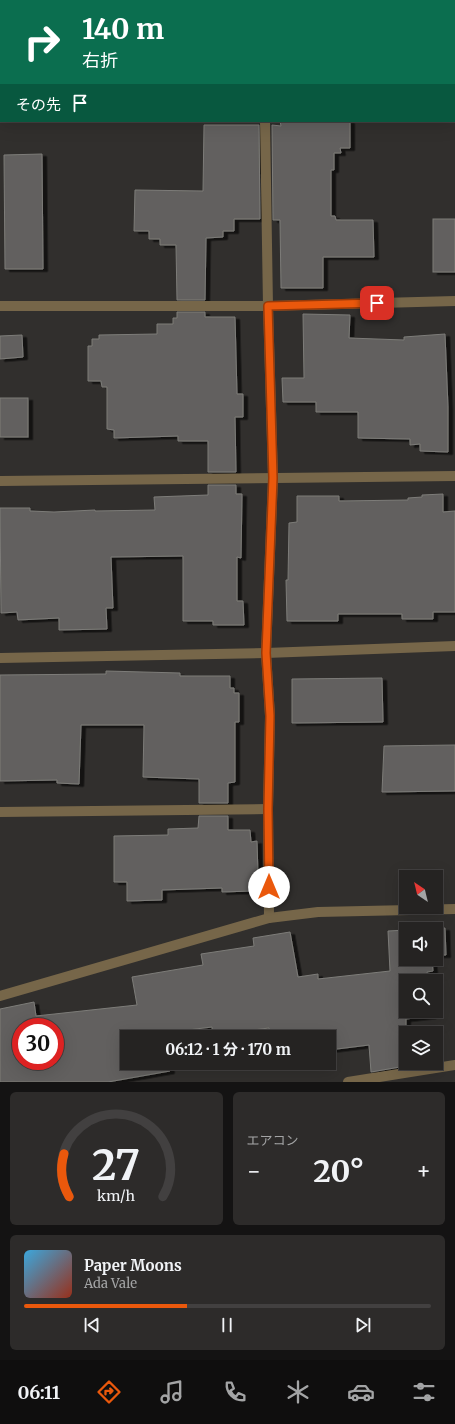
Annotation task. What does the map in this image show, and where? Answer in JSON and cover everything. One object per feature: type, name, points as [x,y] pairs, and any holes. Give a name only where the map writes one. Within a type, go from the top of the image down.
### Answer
[{"type":"street","points":[[265,122],[273,478],[266,653],[270,716],[268,809],[269,918]]},
{"type":"street","points":[[0,306],[268,306],[455,301]]},
{"type":"street","points":[[0,480],[455,476]]},
{"type":"street","points":[[0,658],[266,653],[455,646]]},
{"type":"street","points":[[0,812],[268,809]]},
{"type":"street","points":[[0,996],[269,918],[318,912],[455,909]]},
{"type":"street","points":[[348,1082],[455,1065]]},
{"type":"building","points":[[280,122],[350,122],[350,148],[340,148],[341,153],[334,153],[334,170],[331,170],[331,216],[335,216],[336,220],[373,220],[374,257],[323,257],[323,288],[281,288],[280,220],[273,220],[272,125],[281,126]]},
{"type":"building","points":[[204,125],[259,125],[260,219],[234,219],[234,231],[223,231],[223,237],[206,238],[205,300],[177,300],[176,245],[160,245],[160,239],[149,239],[149,231],[134,231],[135,190],[203,191]]},
{"type":"building","points":[[42,154],[43,269],[5,269],[4,155]]},
{"type":"building","points":[[433,219],[455,219],[455,272],[433,272]]},
{"type":"building","points":[[177,312],[205,312],[205,317],[235,317],[237,394],[243,394],[243,417],[235,417],[236,472],[208,472],[208,441],[178,441],[178,436],[114,438],[114,430],[107,429],[107,387],[102,387],[101,381],[88,381],[88,346],[92,346],[92,339],[99,339],[99,335],[157,334],[157,324],[173,324],[173,318],[177,318]]},
{"type":"building","points":[[303,314],[350,315],[349,338],[404,340],[404,337],[445,334],[448,452],[420,451],[420,444],[410,445],[410,439],[358,438],[358,412],[316,412],[316,402],[283,402],[282,378],[304,378]]},
{"type":"building","points":[[22,335],[23,357],[0,359],[0,336]]},
{"type":"building","points":[[0,398],[28,398],[28,437],[0,437]]},
{"type":"building","points":[[208,485],[236,485],[236,494],[242,494],[241,558],[237,557],[237,601],[243,601],[244,625],[213,625],[213,621],[183,621],[183,556],[111,557],[113,608],[106,608],[107,629],[59,630],[59,618],[18,620],[17,612],[1,613],[0,508],[30,508],[30,511],[54,512],[155,510],[154,497],[208,495]]},
{"type":"building","points":[[443,494],[443,512],[455,511],[455,612],[433,612],[433,619],[402,619],[402,614],[338,614],[338,621],[287,621],[286,580],[288,580],[289,523],[297,522],[297,496],[339,496],[339,501],[408,500],[408,498],[422,497],[422,495]]},
{"type":"building","points":[[106,671],[180,673],[180,676],[230,676],[230,688],[234,688],[234,693],[239,693],[239,722],[235,722],[235,782],[228,783],[228,803],[199,803],[199,779],[143,777],[144,725],[81,725],[79,784],[57,783],[57,780],[0,781],[0,675],[106,674]]},
{"type":"building","points":[[382,678],[383,722],[292,723],[292,679]]},
{"type":"building","points":[[455,745],[455,791],[382,792],[384,746]]},
{"type":"building","points":[[199,816],[228,816],[228,830],[250,830],[251,842],[257,841],[258,875],[252,875],[252,891],[222,892],[222,888],[162,890],[162,900],[127,901],[127,882],[114,882],[114,836],[168,835],[168,829],[198,828]]},
{"type":"building","points":[[443,928],[445,928],[446,955],[443,955]]},
{"type":"building","points":[[399,930],[399,966],[433,966],[433,971],[427,972],[427,974],[399,974],[399,1018],[415,1018],[406,1019],[406,1026],[399,1026],[399,1067],[371,1072],[369,1045],[336,1049],[336,1030],[269,1030],[269,1028],[253,1030],[212,1030],[212,1027],[188,1030],[120,1030],[120,1070],[170,1071],[108,1082],[0,1082],[0,1009],[34,1002],[36,1016],[137,1005],[132,977],[203,965],[201,954],[254,946],[253,938],[290,932],[298,977],[318,974],[318,979],[390,971],[388,931]]},
{"type":"route","points":[[269,887],[268,809],[270,716],[266,653],[273,478],[268,306],[377,303]]}]
